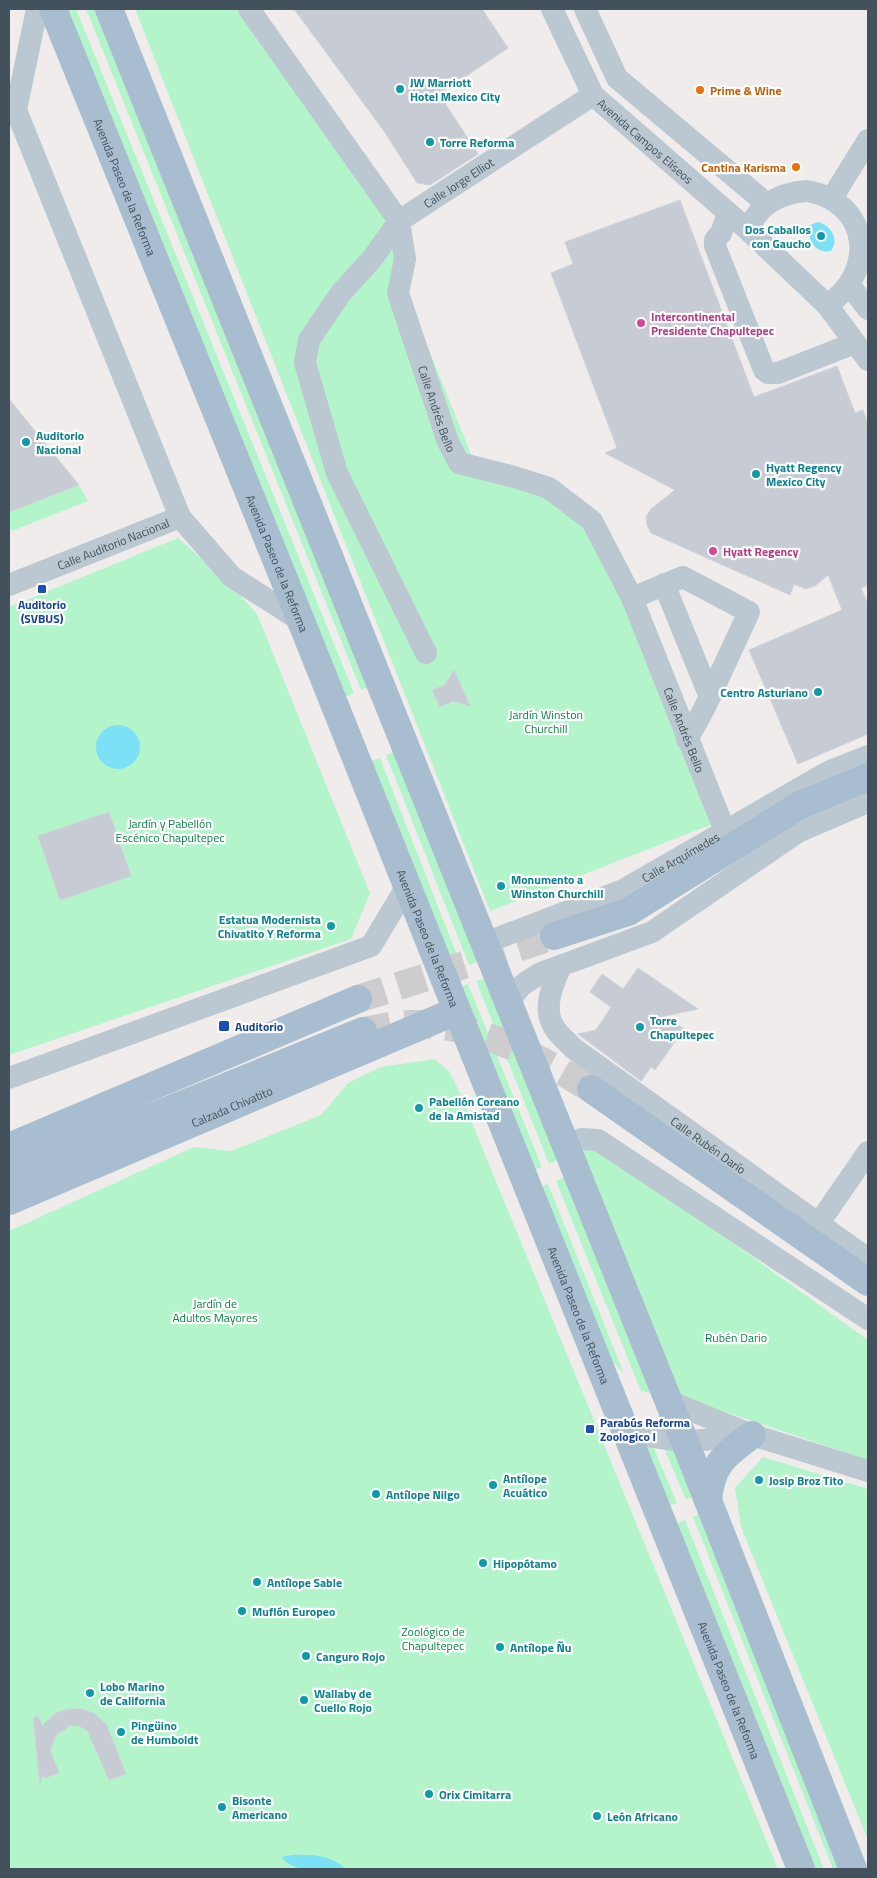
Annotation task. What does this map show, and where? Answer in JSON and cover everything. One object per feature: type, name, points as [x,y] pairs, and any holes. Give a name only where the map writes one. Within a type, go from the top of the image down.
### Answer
[{"type":"main road","name":"Avenida Paseo de la Reforma","points":[[53,9],[301,620],[456,1012],[801,1869]]},
{"type":"main road","points":[[108,9],[686,1442],[853,1869]]},
{"type":"main road","name":"Calle Arquímedes","points":[[554,936],[628,912],[800,805],[868,777]]},
{"type":"main road","points":[[9,1147],[358,999]]},
{"type":"main road","name":"Calzada Chivatito","points":[[9,1201],[456,1012]]},
{"type":"main road","points":[[9,1175],[363,1031]]},
{"type":"main road","points":[[591,1088],[868,1282]]},
{"type":"main road","points":[[708,1501],[710,1481],[719,1464],[732,1449],[752,1435]]},
{"type":"street","points":[[37,9],[12,109],[180,517]]},
{"type":"street","name":"Calle Andrés Bello","points":[[249,9],[399,221],[405,259],[398,293],[448,442],[459,463],[549,488],[592,521],[632,598],[687,740],[725,831]]},
{"type":"street","name":"Avenida Campos Elíseos","points":[[552,9],[593,95],[748,230]]},
{"type":"street","points":[[585,9],[617,78],[767,204]]},
{"type":"street","name":"Calle Jorge Elliot","points":[[399,221],[593,95]]},
{"type":"street","points":[[832,198],[868,140]]},
{"type":"street","points":[[717,236],[715,246],[761,364],[768,374],[862,351],[827,305],[748,230],[760,211],[781,195],[794,192],[813,192],[832,198],[852,216],[866,244],[861,267],[851,287],[827,305]]},
{"type":"street","points":[[723,297],[705,249],[706,242],[720,233],[728,213]]},
{"type":"street","points":[[399,221],[372,259],[341,293],[309,340],[305,363],[337,473],[426,653]]},
{"type":"street","points":[[851,287],[868,309]]},
{"type":"street","name":"Calle Auditorio Nacional","points":[[9,585],[180,517],[232,577],[301,620]]},
{"type":"street","points":[[632,598],[683,578],[749,612],[710,697],[687,740]]},
{"type":"street","points":[[664,584],[710,697]]},
{"type":"street","name":"Calle Arquímedes","points":[[485,943],[623,890],[828,772],[868,756]]},
{"type":"street","points":[[509,1003],[519,986],[561,966],[652,932],[798,832],[868,802]]},
{"type":"street","points":[[9,1078],[372,946],[407,886]]},
{"type":"street","name":"Calle Rubén Darío","points":[[561,966],[552,986],[548,1009],[553,1027],[573,1048],[819,1222],[868,1259]]},
{"type":"street","points":[[566,1146],[581,1139],[598,1140],[868,1319]]},
{"type":"street","points":[[819,1222],[868,1152]]},
{"type":"street","points":[[668,1401],[752,1435],[868,1471]]},
{"type":"street","points":[[627,1433],[686,1442],[752,1435]]},
{"type":"green space","points":[[66,9],[76,9],[354,693],[345,697]]},
{"type":"green space","points":[[86,9],[96,9],[369,687],[361,690]]},
{"type":"green space","name":"Jardín Winston Churchill","points":[[135,9],[246,9],[411,255],[406,293],[473,459],[591,521],[718,822],[490,911]]},
{"type":"green space","points":[[79,485],[88,501],[12,531],[9,525],[9,512]]},
{"type":"green space","name":"Jardín y Pabellón Escénico Chapultepec","points":[[178,538],[231,585],[257,614],[370,893],[351,939],[9,1055],[9,607]]},
{"type":"green space","points":[[396,751],[479,961],[469,965],[386,755]]},
{"type":"green space","points":[[380,758],[462,968],[453,971],[371,761]]},
{"type":"green space","points":[[485,978],[558,1160],[549,1164],[476,981]]},
{"type":"green space","points":[[468,984],[542,1167],[533,1170],[460,987]]},
{"type":"green space","name":"Zoológico de Chapultepec","points":[[434,1059],[449,1071],[459,1091],[778,1869],[9,1869],[9,1231],[194,1147],[231,1151],[321,1115],[348,1083],[381,1067]]},
{"type":"green space","name":"Rubén Dario","points":[[588,1146],[605,1151],[868,1340],[868,1460],[726,1412],[680,1400],[575,1156]]},
{"type":"green space","points":[[565,1177],[652,1393],[641,1391],[556,1181]]},
{"type":"green space","points":[[548,1184],[624,1374],[609,1358],[540,1187]]},
{"type":"green space","points":[[642,1442],[653,1446],[677,1503],[668,1506]]},
{"type":"green space","points":[[664,1448],[675,1450],[694,1496],[686,1500]]},
{"type":"green space","points":[[763,1457],[868,1489],[868,1840],[741,1527],[735,1488]]},
{"type":"green space","points":[[701,1513],[843,1869],[833,1869],[693,1517]]},
{"type":"green space","points":[[685,1520],[824,1869],[814,1869],[676,1524]]},
{"type":"water","points":[[817,222],[830,229],[834,237],[834,246],[831,251],[817,248],[811,241],[809,226]]},
{"type":"water","points":[[118,725],[130,729],[136,735],[140,747],[136,759],[130,765],[118,769],[106,765],[100,759],[96,747],[100,735],[106,729]]},
{"type":"water","points":[[292,1855],[321,1856],[340,1864],[346,1869],[302,1869],[287,1863],[281,1857]]},
{"type":"building","name":"JW Marriott Hotel Mexico City","points":[[294,9],[482,9],[508,48],[439,94],[478,154],[430,185],[417,183],[384,131]]},
{"type":"building","points":[[680,200],[754,397],[837,366],[855,413],[863,410],[868,424],[868,585],[861,588],[868,604],[868,734],[798,764],[749,650],[842,610],[828,575],[815,586],[806,589],[794,584],[790,595],[651,533],[646,517],[651,509],[675,490],[605,453],[617,448],[551,273],[573,264],[565,242]]},
{"type":"building","name":"Auditorio Nacional","points":[[9,399],[79,485],[9,512]]},
{"type":"building","points":[[454,670],[470,706],[453,701],[440,707],[432,690],[445,685]]},
{"type":"building","points":[[109,812],[131,876],[60,900],[38,836]]},
{"type":"building","name":"Torre Chapultepec","points":[[638,968],[698,1009],[665,1016],[684,1029],[655,1070],[651,1067],[641,1081],[578,1034],[596,1030],[611,1007],[590,992],[602,974],[623,989]]},
{"type":"building","points":[[68,1709],[81,1709],[94,1713],[106,1724],[126,1774],[109,1780],[87,1730],[71,1725],[56,1735],[50,1750],[59,1773],[45,1778],[43,1774],[40,1784],[33,1718],[38,1716],[42,1726],[56,1713]]},
{"type":"tunnel","points":[[358,999],[554,936]]},
{"type":"tunnel","points":[[363,1031],[409,1024],[433,1025],[481,1035],[526,1053],[591,1089]]},
{"type":"place","name":"JW Marriott Hotel Mexico City","points":[[400,89]]},
{"type":"place","name":"Prime & Wine","points":[[700,90]]},
{"type":"place","name":"Torre Reforma","points":[[430,142]]},
{"type":"place","name":"Cantina Karisma","points":[[796,167]]},
{"type":"place","name":"Dos Caballos con Gaucho","points":[[821,236]]},
{"type":"place","name":"Intercontinental Presidente Chapultepec","points":[[641,323]]},
{"type":"place","name":"Auditorio Nacional","points":[[26,442]]},
{"type":"place","name":"Hyatt Regency Mexico City","points":[[756,474]]},
{"type":"place","name":"Hyatt Regency","points":[[713,551]]},
{"type":"place","name":"Auditorio (SVBUS)","points":[[42,589]]},
{"type":"place","name":"Centro Asturiano","points":[[818,692]]},
{"type":"place","name":"Monumento a Winston Churchill","points":[[501,886]]},
{"type":"place","name":"Estatua Modernista Chivatito Y Reforma","points":[[331,926]]},
{"type":"place","name":"Auditorio","points":[[224,1026]]},
{"type":"place","name":"Torre Chapultepec","points":[[640,1027]]},
{"type":"place","name":"Pabellón Coreano de la Amistad","points":[[419,1108]]},
{"type":"place","name":"Parabús Reforma Zoologico I","points":[[590,1429]]},
{"type":"place","name":"Josip Broz Tito","points":[[759,1480]]},
{"type":"place","name":"Antílope Acuático","points":[[493,1485]]},
{"type":"place","name":"Antílope Nilgo","points":[[376,1494]]},
{"type":"place","name":"Hipopótamo","points":[[483,1563]]},
{"type":"place","name":"Antílope Sable","points":[[257,1582]]},
{"type":"place","name":"Muflón Europeo","points":[[242,1611]]},
{"type":"place","name":"Antílope Ñu","points":[[500,1647]]},
{"type":"place","name":"Canguro Rojo","points":[[306,1656]]},
{"type":"place","name":"Lobo Marino de California","points":[[90,1693]]},
{"type":"place","name":"Wallaby de Cuello Rojo","points":[[304,1700]]},
{"type":"place","name":"Pingüino de Humboldt","points":[[121,1732]]},
{"type":"place","name":"Orix Cimitarra","points":[[429,1794]]},
{"type":"place","name":"Bisonte Americano","points":[[222,1807]]},
{"type":"place","name":"León Africano","points":[[597,1816]]},
{"type":"park label","name":"Jardín de Adultos Mayores","points":[[215,1310]]}]
